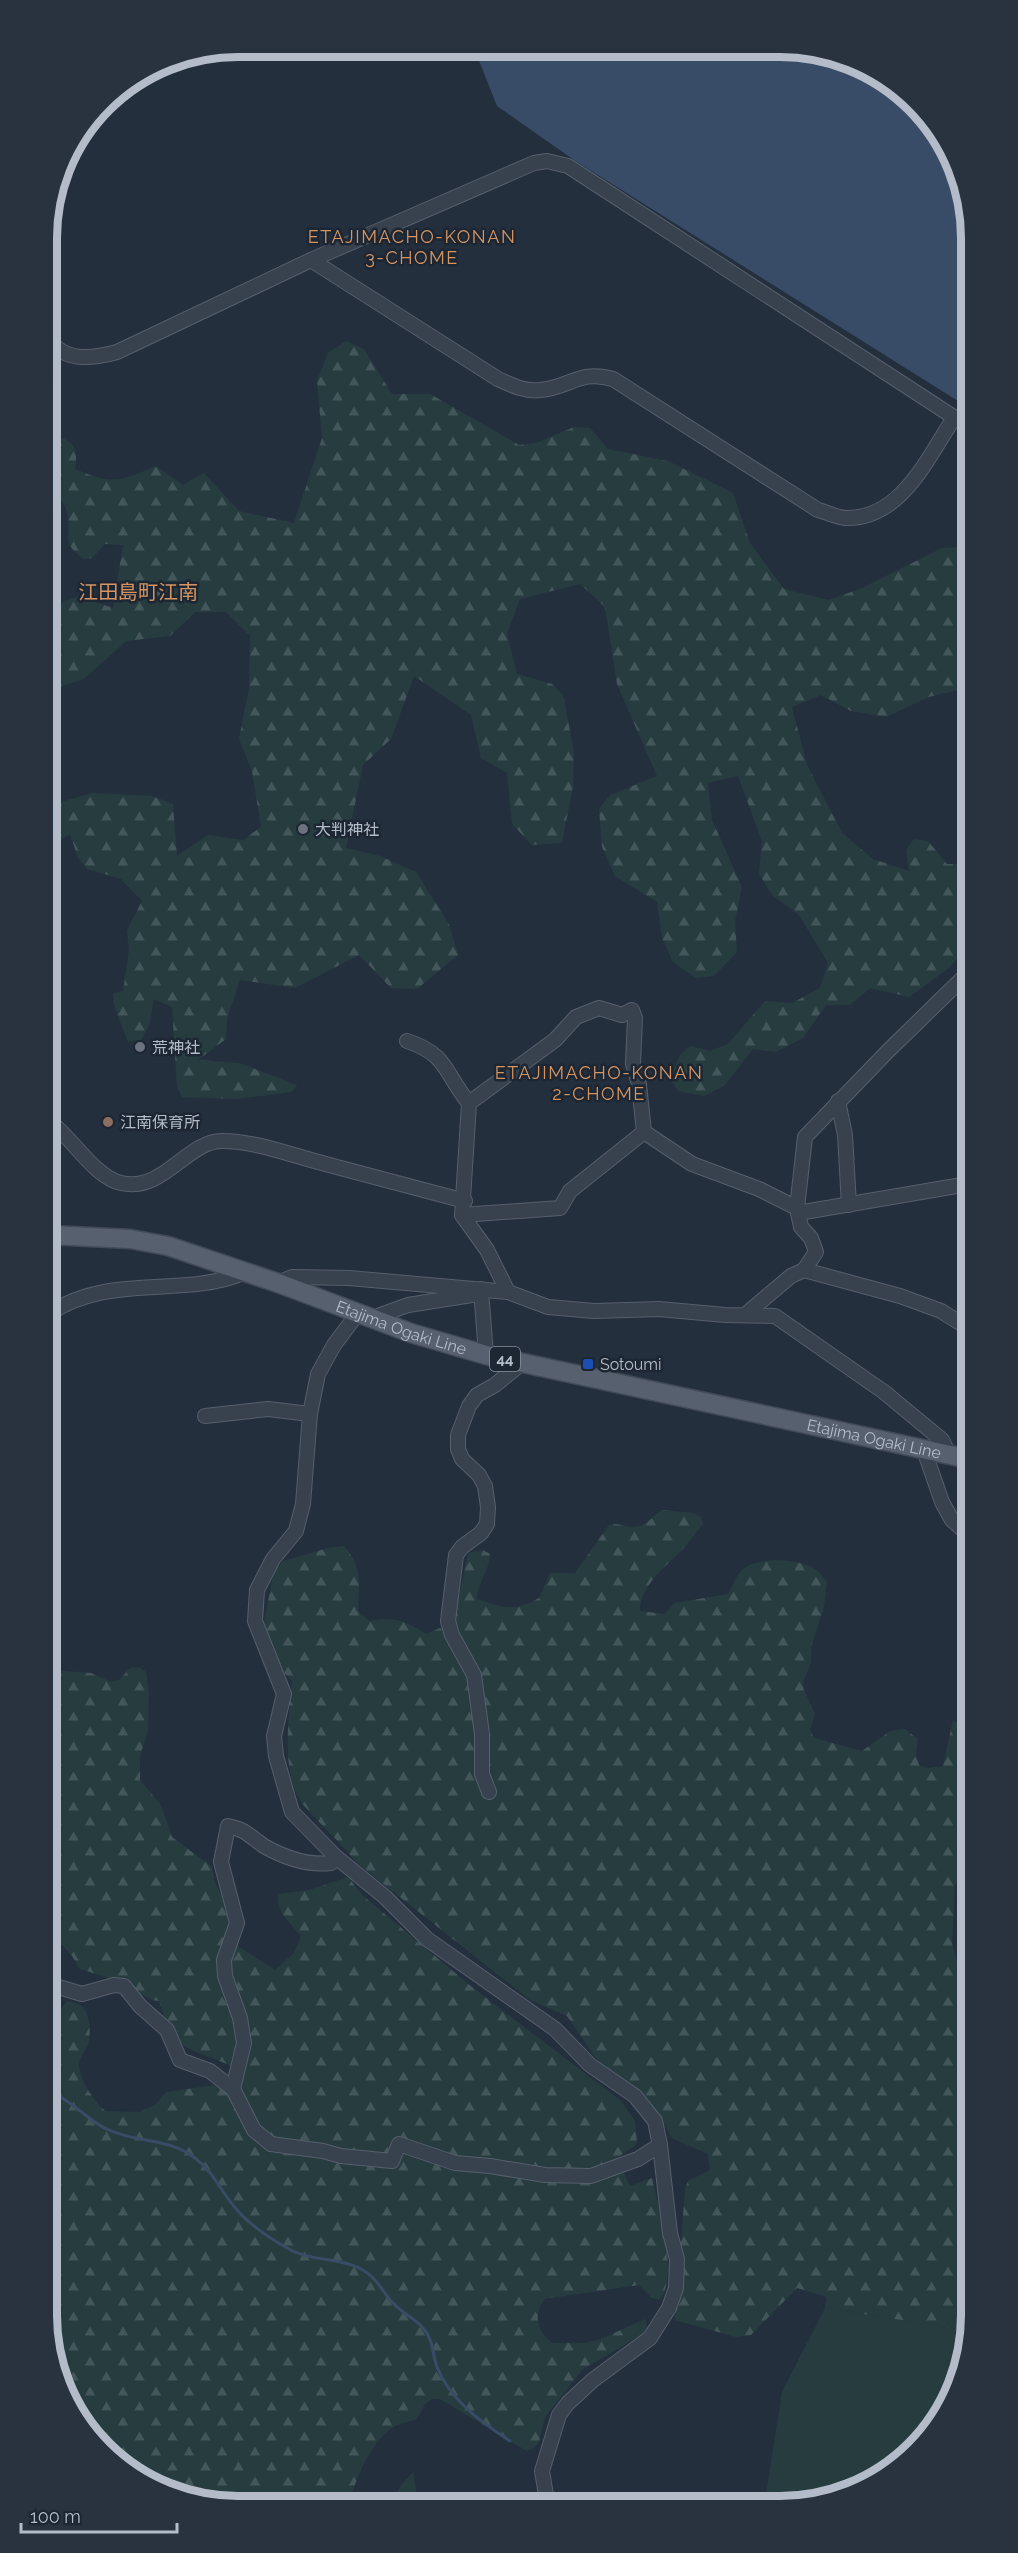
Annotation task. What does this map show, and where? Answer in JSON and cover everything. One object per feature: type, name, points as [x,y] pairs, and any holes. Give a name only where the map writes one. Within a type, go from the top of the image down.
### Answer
[{"type":"main road","name":"Etajima Ogaki Line","points":[[57,1235],[150,1242],[278,1283],[411,1333],[486,1355],[961,1457]]},
{"type":"street","points":[[57,347],[68,356],[98,357],[117,352],[311,260],[534,163],[558,162],[568,166],[960,422],[903,494],[885,508],[865,515],[844,518],[818,510],[613,378],[587,375],[555,388],[538,391],[517,388],[498,379],[311,260]]},
{"type":"street","points":[[746,1314],[791,1276],[804,1270],[816,1252],[811,1238],[801,1227],[798,1210],[805,1137],[838,1101],[961,980]]},
{"type":"street","points":[[469,1103],[555,1040],[576,1017],[599,1008],[622,1015],[632,1010],[635,1018],[633,1064],[639,1084],[644,1132]]},
{"type":"street","points":[[408,1041],[427,1047],[444,1062],[456,1088],[469,1103],[465,1201],[462,1215],[487,1250],[508,1292]]},
{"type":"street","points":[[838,1101],[845,1135],[849,1205]]},
{"type":"street","points":[[57,1128],[97,1168],[117,1182],[136,1186],[209,1144],[221,1141],[279,1151],[465,1201]]},
{"type":"street","points":[[644,1132],[692,1164],[759,1189],[798,1210],[849,1205],[961,1185]]},
{"type":"street","points":[[462,1215],[560,1208],[570,1191],[644,1132]]},
{"type":"street","points":[[804,1270],[900,1296],[941,1311],[961,1324]]},
{"type":"street","points":[[57,1309],[82,1296],[129,1288],[225,1280],[243,1273]]},
{"type":"street","points":[[278,1283],[292,1277],[349,1278],[480,1292],[508,1292],[548,1308],[594,1311],[659,1309],[725,1315],[775,1316],[884,1392],[942,1440],[949,1454]]},
{"type":"street","points":[[480,1292],[408,1305],[365,1316],[334,1345],[318,1374],[310,1414],[303,1504],[296,1531],[273,1559],[256,1590],[255,1621],[284,1694],[274,1736],[276,1756],[292,1812],[336,1857],[385,1897],[427,1939],[555,2029],[590,2065],[635,2096],[655,2121],[670,2233],[676,2259],[675,2288],[669,2308],[650,2338],[593,2380],[568,2403],[559,2415],[542,2471],[547,2496]]},
{"type":"street","points":[[480,1292],[486,1355]]},
{"type":"street","points":[[489,1792],[482,1774],[482,1734],[474,1674],[455,1642],[448,1621],[456,1555],[462,1547],[481,1533],[487,1524],[485,1486],[479,1475],[462,1459],[458,1449],[458,1435],[469,1406],[477,1395],[495,1385],[523,1362]]},
{"type":"street","points":[[206,1416],[268,1409],[310,1414]]},
{"type":"street","points":[[924,1450],[942,1502],[951,1520],[961,1528]]},
{"type":"street","points":[[233,2089],[244,2043],[240,2018],[225,1976],[224,1960],[237,1923],[225,1870],[221,1862],[228,1826],[244,1829],[264,1845],[304,1864],[331,1863],[336,1857]]},
{"type":"street","points":[[57,1986],[82,1994],[114,1985],[124,1986],[140,2006],[167,2030],[180,2060],[210,2071],[233,2089],[254,2130],[271,2144],[323,2151],[341,2156],[392,2161],[399,2144],[455,2163],[545,2175],[591,2176],[638,2159],[660,2145]]},
{"type":"green space","points":[[346,341],[364,349],[392,394],[430,394],[519,445],[536,443],[574,427],[590,428],[608,449],[668,461],[733,493],[750,543],[784,589],[829,600],[862,588],[942,548],[961,547],[961,689],[929,697],[886,717],[851,711],[821,695],[792,707],[807,765],[842,833],[873,859],[909,871],[906,850],[914,839],[928,841],[947,864],[961,864],[961,954],[949,968],[909,997],[870,988],[850,1005],[826,1005],[803,1038],[776,1052],[753,1049],[724,1086],[704,1096],[678,1091],[670,1079],[680,1055],[690,1046],[710,1051],[728,1044],[765,1001],[792,1003],[820,988],[828,963],[799,915],[772,895],[759,874],[762,841],[738,776],[708,783],[712,820],[742,887],[735,921],[737,952],[714,976],[696,978],[673,962],[662,938],[657,902],[615,876],[602,847],[599,809],[610,795],[657,776],[617,684],[605,607],[580,584],[520,599],[507,634],[517,674],[552,684],[563,695],[574,751],[573,786],[562,843],[532,845],[512,824],[507,773],[481,758],[471,715],[414,676],[391,739],[363,765],[346,848],[380,856],[416,872],[449,924],[458,955],[417,989],[391,988],[359,955],[295,988],[240,980],[227,1019],[226,1039],[198,1060],[239,1063],[297,1085],[292,1092],[236,1099],[182,1097],[177,1087],[172,1007],[154,999],[149,1026],[141,1040],[128,1042],[113,999],[113,993],[123,991],[129,950],[127,930],[142,901],[121,879],[87,869],[78,858],[70,834],[57,842],[57,803],[93,793],[152,796],[173,804],[177,856],[208,835],[243,840],[261,827],[252,771],[239,739],[249,688],[250,636],[226,612],[195,612],[170,636],[126,641],[84,679],[62,686],[57,697],[57,606],[72,598],[78,598],[113,608],[123,545],[105,544],[92,558],[83,559],[72,548],[68,540],[66,509],[57,492],[57,435],[68,441],[75,450],[75,469],[98,478],[116,480],[156,466],[183,485],[204,473],[239,511],[294,523],[322,438],[317,381],[328,353]]},
{"type":"green space","points":[[662,1510],[694,1513],[701,1517],[703,1524],[649,1585],[644,1593],[640,1611],[664,1614],[675,1603],[728,1594],[743,1569],[753,1564],[772,1560],[803,1563],[818,1571],[827,1582],[824,1607],[811,1647],[811,1662],[803,1683],[815,1714],[810,1730],[814,1738],[862,1751],[890,1731],[905,1729],[918,1739],[916,1755],[919,1765],[927,1768],[943,1766],[953,1720],[961,1725],[961,1873],[955,1885],[952,1943],[956,1959],[961,1966],[961,2330],[825,2308],[827,2297],[797,2288],[751,2335],[736,2337],[675,2320],[685,2189],[688,2181],[710,2170],[708,2154],[672,2138],[664,2124],[595,2057],[567,2016],[530,2000],[357,1863],[306,1808],[292,1781],[288,1730],[292,1681],[274,1662],[264,1623],[273,1574],[283,1561],[328,1548],[344,1546],[359,1576],[358,1611],[369,1621],[386,1619],[399,1621],[426,1634],[449,1624],[457,1608],[468,1553],[483,1550],[490,1554],[477,1599],[494,1605],[515,1607],[539,1598],[550,1573],[575,1573],[609,1525],[637,1527]]},
{"type":"green space","points":[[139,1667],[146,1672],[149,1694],[148,1731],[140,1756],[140,1780],[161,1805],[172,1837],[212,1867],[215,1882],[229,1913],[239,1947],[275,1970],[294,1953],[301,1936],[281,1911],[278,1894],[309,1890],[348,1877],[362,1895],[472,1987],[621,2101],[635,2121],[637,2144],[617,2158],[630,2186],[652,2178],[666,2242],[668,2276],[665,2290],[659,2300],[652,2298],[639,2285],[544,2299],[538,2312],[538,2323],[552,2343],[585,2343],[601,2339],[645,2319],[647,2327],[643,2334],[583,2369],[545,2417],[539,2442],[534,2448],[527,2451],[440,2399],[432,2399],[425,2404],[417,2419],[395,2426],[378,2441],[366,2460],[351,2496],[238,2496],[203,2493],[158,2477],[137,2466],[110,2443],[81,2406],[63,2362],[57,2315],[57,2015],[67,2001],[84,2008],[90,2029],[88,2045],[79,2067],[82,2079],[89,2091],[105,2111],[139,2112],[155,2105],[166,2092],[230,2083],[240,2071],[192,2050],[176,2040],[170,2033],[159,2001],[152,2000],[106,1977],[80,1969],[57,1940],[57,1670],[91,1673],[111,1682],[119,1680],[130,1668]]},
{"type":"green space","points":[[825,2308],[961,2330],[958,2350],[947,2384],[937,2406],[924,2425],[908,2443],[881,2466],[827,2490],[766,2496],[782,2392]]},
{"type":"green space","points":[[413,2472],[417,2496],[396,2496],[401,2485]]},
{"type":"water","points":[[478,57],[792,57],[815,60],[838,67],[881,87],[908,110],[924,128],[937,147],[955,191],[961,238],[961,403],[574,160],[497,106]]},
{"type":"waterway","points":[[57,2096],[109,2130],[175,2147],[195,2158],[243,2217],[275,2241],[299,2254],[344,2263],[364,2271],[376,2281],[397,2307],[424,2329],[430,2338],[437,2367],[458,2400],[488,2426],[510,2441]]},
{"type":"place","name":"大判神社","points":[[303,829]]},
{"type":"place","name":"荒神社","points":[[140,1047]]},
{"type":"place","name":"江南保育所","points":[[108,1122]]},
{"type":"place","name":"Sotoumi","points":[[588,1364]]},
{"type":"district","name":"ETAJIMACHO-KONAN 3-CHOME","points":[[412,246]]},
{"type":"district","name":"江田島町江南","points":[[138,592]]},
{"type":"district","name":"ETAJIMACHO-KONAN 2-CHOME","points":[[599,1082]]}]
